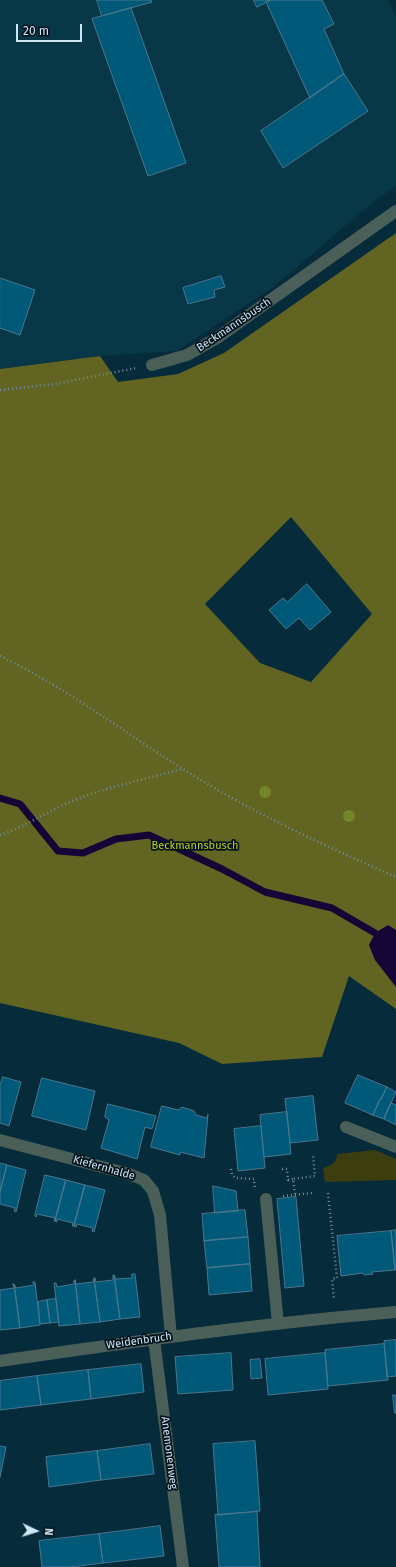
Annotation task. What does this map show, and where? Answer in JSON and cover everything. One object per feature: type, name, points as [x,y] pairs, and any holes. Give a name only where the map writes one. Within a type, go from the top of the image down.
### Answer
[{"type":"street","name":"Beckmannsbusch","points":[[152,365],[187,355],[217,338],[396,211]]},
{"type":"street","points":[[346,1127],[396,1147]]},
{"type":"street","name":"Kiefernhalde","points":[[0,1140],[129,1174],[144,1180],[153,1191],[160,1215],[171,1337]]},
{"type":"street","points":[[272,1197],[278,1324]]},
{"type":"street","name":"Weidenbruch","points":[[0,1361],[154,1339],[396,1312]]},
{"type":"street","name":"Anemonenweg","points":[[154,1339],[183,1567]]},
{"type":"path","points":[[0,390],[56,384],[152,365]]},
{"type":"path","points":[[0,656],[52,684],[183,769],[263,815],[319,843],[396,877]]},
{"type":"path","points":[[0,835],[24,826],[44,814],[64,805],[100,791],[183,769]]},
{"type":"path","points":[[282,1169],[287,1169],[288,1180],[315,1176],[313,1155]]},
{"type":"path","points":[[231,1170],[235,1178],[254,1179],[255,1192]]},
{"type":"path","points":[[293,1179],[295,1194]]},
{"type":"path","points":[[272,1197],[312,1193]]},
{"type":"path","points":[[328,1193],[336,1278],[332,1279],[334,1300]]},
{"type":"shaded area","points":[[0,0],[388,0],[396,16],[396,186],[372,203],[275,286],[177,351],[100,356],[0,369]]},
{"type":"shaded area","points":[[388,925],[396,930],[396,987],[375,960],[369,945],[375,933]]},
{"type":"shaded area","points":[[375,1150],[396,1159],[396,1180],[325,1182],[323,1168],[335,1162],[337,1154]]},
{"type":"green space","name":"Beckmannsbusch","points":[[396,233],[396,1009],[349,976],[322,1057],[222,1064],[179,1043],[0,1003],[0,369],[100,356],[118,382],[178,374],[224,353]],"holes":[[[291,517],[372,614],[311,682],[260,663],[205,604]]]},
{"type":"building","points":[[97,0],[151,0],[152,2],[102,16]]},
{"type":"building","points":[[254,0],[271,0],[257,7]]},
{"type":"building","points":[[271,0],[322,0],[334,24],[324,29],[344,74],[310,98],[266,2]]},
{"type":"building","points":[[131,8],[186,163],[148,176],[92,19]]},
{"type":"building","points":[[344,74],[368,111],[283,168],[261,131]]},
{"type":"building","points":[[221,276],[225,287],[214,290],[215,297],[188,304],[183,288]]},
{"type":"building","points":[[0,278],[35,290],[20,335],[0,328]]},
{"type":"building","points":[[307,584],[331,612],[310,630],[299,618],[286,629],[269,610],[283,598],[287,602]]},
{"type":"building","points":[[358,1075],[387,1087],[373,1115],[345,1103]]},
{"type":"building","points":[[3,1077],[21,1082],[9,1126],[0,1123],[0,1085]]},
{"type":"building","points":[[42,1078],[95,1091],[86,1130],[32,1116]]},
{"type":"building","points":[[387,1087],[396,1092],[384,1119],[370,1114],[373,1115]]},
{"type":"building","points":[[313,1096],[318,1140],[290,1143],[285,1099]]},
{"type":"building","points":[[391,1103],[396,1105],[396,1125],[384,1119]]},
{"type":"building","points":[[108,1104],[156,1116],[152,1129],[145,1127],[137,1159],[101,1148],[109,1120],[105,1117]]},
{"type":"building","points":[[162,1106],[178,1110],[182,1107],[194,1111],[196,1115],[207,1118],[208,1114],[204,1158],[180,1152],[180,1155],[151,1147]]},
{"type":"building","points":[[287,1112],[291,1154],[264,1157],[260,1115]]},
{"type":"building","points":[[261,1126],[265,1168],[238,1171],[234,1129]]},
{"type":"building","points":[[0,1163],[7,1165],[0,1192]]},
{"type":"building","points":[[7,1165],[26,1170],[16,1212],[14,1211],[15,1208],[0,1204],[0,1192]]},
{"type":"building","points":[[45,1175],[66,1180],[55,1221],[55,1218],[37,1214],[36,1217],[35,1216]]},
{"type":"building","points":[[66,1180],[85,1185],[74,1226],[72,1226],[73,1223],[57,1219],[57,1222],[55,1221]]},
{"type":"building","points":[[85,1185],[105,1190],[94,1232],[92,1231],[93,1228],[77,1224],[76,1227],[74,1226]]},
{"type":"building","points":[[213,1186],[236,1191],[238,1211],[215,1213]]},
{"type":"building","points":[[296,1197],[304,1286],[285,1288],[277,1199]]},
{"type":"building","points":[[245,1210],[248,1237],[204,1241],[202,1214]]},
{"type":"building","points":[[396,1230],[396,1270],[395,1270],[391,1231]]},
{"type":"building","points":[[391,1231],[395,1270],[372,1272],[373,1274],[364,1275],[363,1273],[341,1276],[337,1236]]},
{"type":"building","points":[[248,1237],[250,1264],[207,1268],[204,1241]]},
{"type":"building","points":[[250,1264],[252,1291],[209,1295],[207,1268]]},
{"type":"building","points":[[132,1274],[135,1274],[140,1317],[120,1319],[114,1275],[116,1279],[132,1278]]},
{"type":"building","points":[[114,1275],[120,1319],[100,1322],[94,1278],[96,1282],[113,1280]]},
{"type":"building","points":[[94,1278],[100,1322],[80,1324],[75,1280],[76,1284],[93,1282]]},
{"type":"building","points":[[75,1280],[80,1324],[59,1326],[54,1283],[56,1283],[57,1287],[74,1284]]},
{"type":"building","points":[[33,1282],[35,1282],[40,1325],[20,1328],[14,1284],[16,1288],[34,1285]]},
{"type":"building","points":[[14,1284],[20,1328],[0,1330],[0,1290],[14,1288]]},
{"type":"building","points":[[56,1299],[59,1322],[50,1323],[47,1300]]},
{"type":"building","points":[[47,1300],[50,1323],[40,1324],[38,1302]]},
{"type":"building","points":[[396,1340],[396,1376],[387,1377],[384,1341]]},
{"type":"building","points":[[384,1344],[388,1380],[328,1386],[325,1350]]},
{"type":"building","points":[[231,1353],[233,1390],[178,1394],[175,1357]]},
{"type":"building","points":[[325,1353],[328,1389],[268,1395],[265,1359]]},
{"type":"building","points":[[260,1359],[262,1378],[251,1379],[250,1360]]},
{"type":"building","points":[[141,1364],[144,1392],[91,1399],[88,1370]]},
{"type":"building","points":[[88,1370],[91,1399],[41,1405],[37,1376]]},
{"type":"building","points":[[37,1376],[41,1405],[0,1410],[0,1381]]},
{"type":"building","points":[[393,1395],[396,1395],[396,1413],[395,1413]]},
{"type":"building","points":[[255,1441],[260,1511],[218,1515],[213,1444]]},
{"type":"building","points":[[150,1444],[154,1474],[101,1480],[97,1451]]},
{"type":"building","points":[[0,1446],[6,1447],[0,1477]]},
{"type":"building","points":[[97,1451],[101,1480],[49,1487],[46,1457]]},
{"type":"building","points":[[257,1512],[260,1567],[219,1567],[215,1515]]},
{"type":"building","points":[[160,1526],[164,1556],[103,1563],[99,1534]]},
{"type":"building","points":[[99,1534],[103,1563],[71,1567],[42,1567],[39,1541]]},
{"type":"waterway","points":[[0,798],[20,804],[58,851],[83,853],[116,839],[149,835],[222,869],[265,892],[332,908],[375,933]]}]
